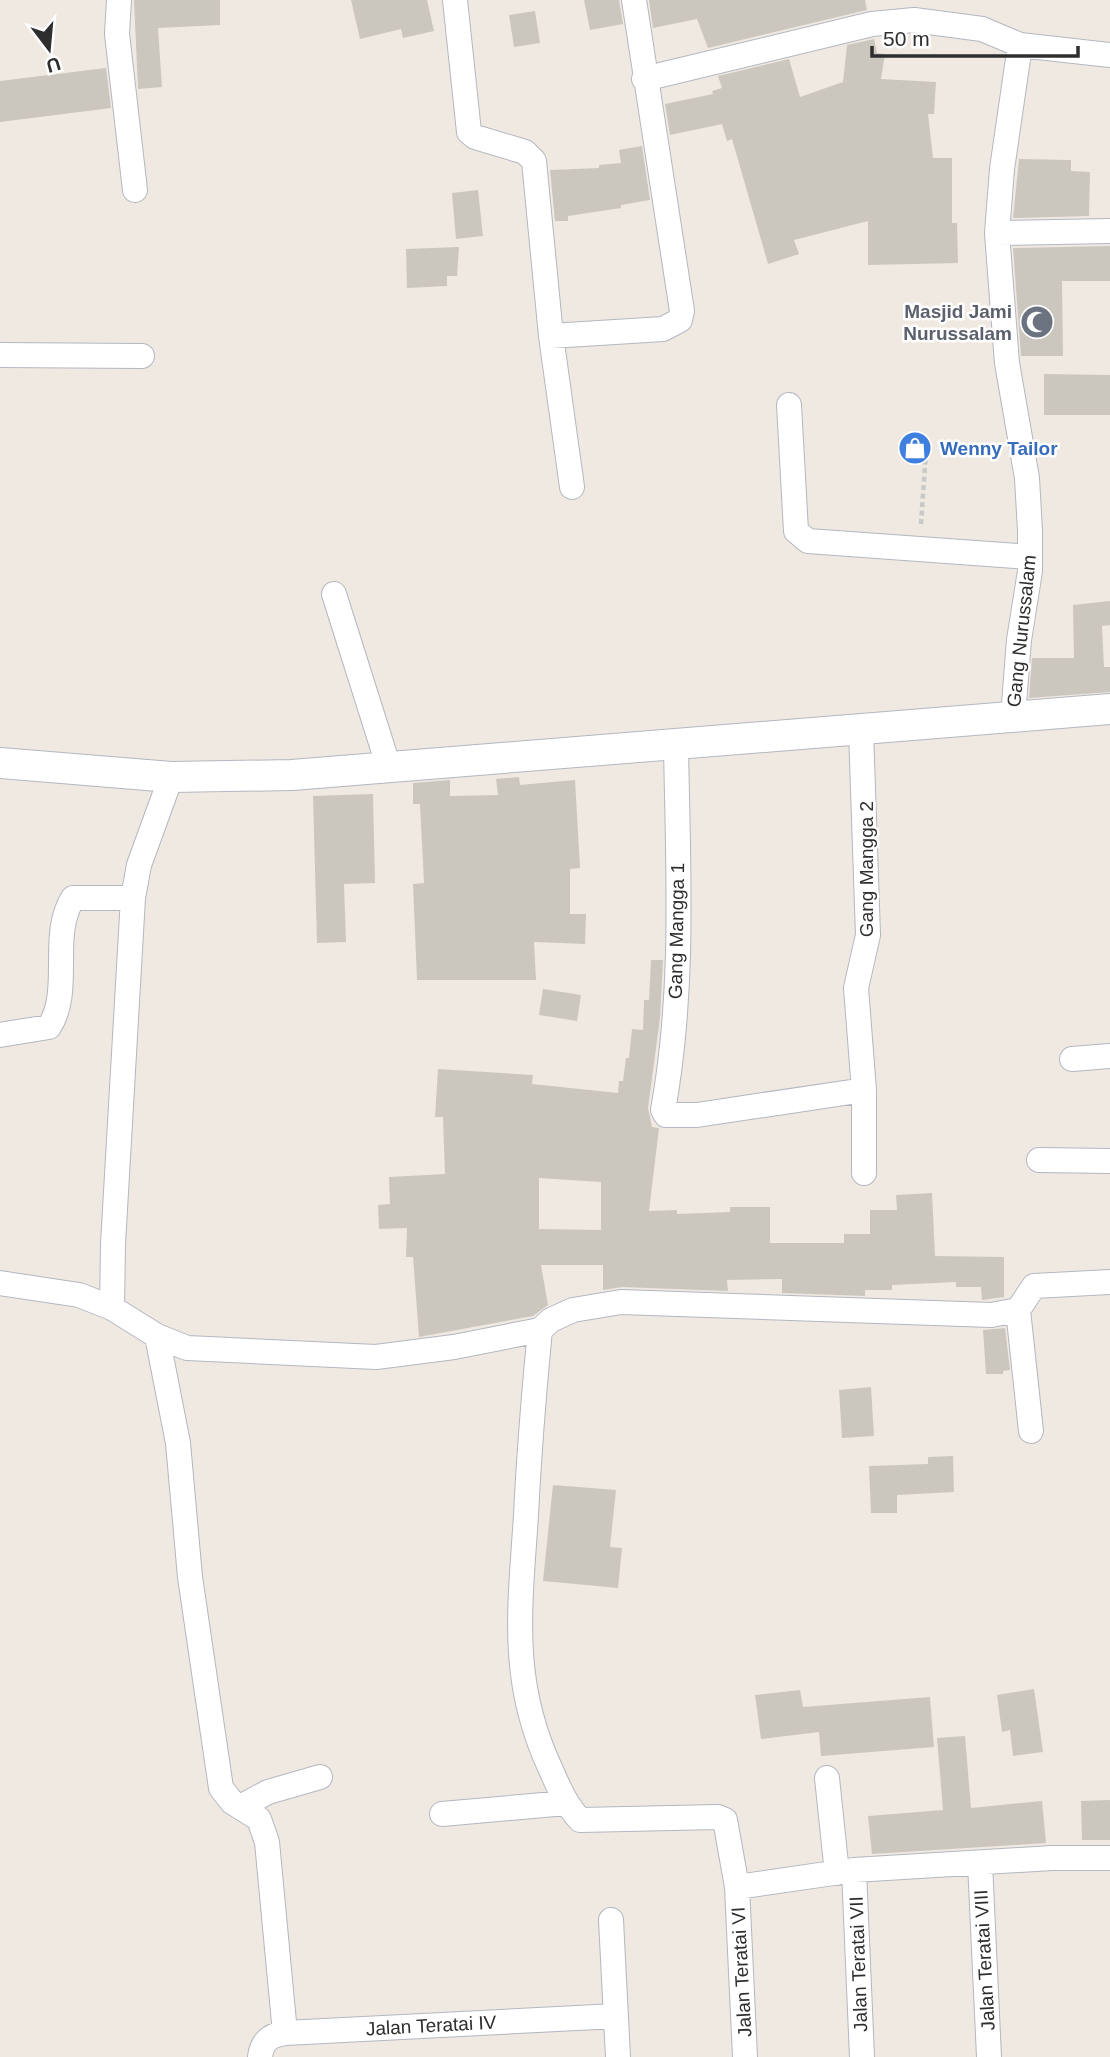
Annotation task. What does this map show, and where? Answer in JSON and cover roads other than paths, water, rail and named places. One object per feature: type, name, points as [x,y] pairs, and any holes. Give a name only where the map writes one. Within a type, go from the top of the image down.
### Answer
[{"type":"street","points":[[119,0],[117,34],[135,190]]},
{"type":"street","points":[[455,0],[469,132],[475,137],[525,152],[534,161],[551,336],[572,487]]},
{"type":"street","points":[[551,336],[663,329],[680,320],[682,311],[644,79],[634,0]]},
{"type":"street","points":[[644,79],[872,24],[914,20],[982,29],[1020,45],[1110,55]]},
{"type":"street","name":"Gang Nurussalam","points":[[1013,718],[1030,557],[1027,478],[1007,363],[997,233],[1002,169],[1020,45]]},
{"type":"street","points":[[997,233],[1110,231]]},
{"type":"street","points":[[0,355],[142,356]]},
{"type":"street","points":[[789,405],[796,531],[808,541],[1030,557]]},
{"type":"street","points":[[334,594],[389,768]]},
{"type":"street","points":[[0,763],[171,777],[292,775],[1110,709]]},
{"type":"street","name":"Gang Mangga 2","points":[[862,731],[868,935],[856,988],[864,1090],[864,1173]]},
{"type":"street","name":"Gang Mangga 1","points":[[676,746],[679,928],[672,1053],[663,1110],[666,1115],[697,1115],[864,1090]]},
{"type":"street","points":[[112,1308],[113,1244],[133,898],[139,865],[171,777]]},
{"type":"street","points":[[0,1035],[50,1027],[58,1015],[63,931],[66,910],[74,898],[133,898]]},
{"type":"street","points":[[1072,1059],[1110,1056]]},
{"type":"street","points":[[1039,1160],[1110,1161]]},
{"type":"street","points":[[1031,1431],[1018,1310],[1034,1286],[1110,1282]]},
{"type":"street","points":[[0,1283],[79,1296],[112,1308],[157,1336],[187,1348],[376,1357],[454,1347],[540,1330],[551,1320],[573,1310],[621,1302],[990,1315],[1018,1310]]},
{"type":"street","points":[[442,1814],[566,1803],[526,1705],[520,1667],[522,1558],[540,1330]]},
{"type":"street","points":[[157,1336],[178,1443],[190,1577],[221,1788],[232,1802],[242,1806],[258,1819],[267,1842],[285,2033],[274,2034],[266,2040],[260,2057]]},
{"type":"street","points":[[242,1806],[268,1791],[320,1777]]},
{"type":"street","name":"Jalan Teratai VII","points":[[827,1778],[846,1871],[862,2057]]},
{"type":"street","name":"Jalan Teratai VI","points":[[566,1803],[580,1820],[585,1821],[723,1818],[729,1830],[737,1887],[746,2057]]},
{"type":"street","points":[[737,1887],[846,1871],[1110,1858]]},
{"type":"street","name":"Jalan Teratai VIII","points":[[980,1863],[989,2057]]},
{"type":"street","points":[[611,1920],[618,2057]]},
{"type":"street","name":"Jalan Teratai IV","points":[[285,2033],[616,2016]]},
{"type":"place","name":"Masjid Jami Nurussalam","points":[[1037,322]]},
{"type":"place","name":"Wenny Tailor","points":[[915,448]]}]
